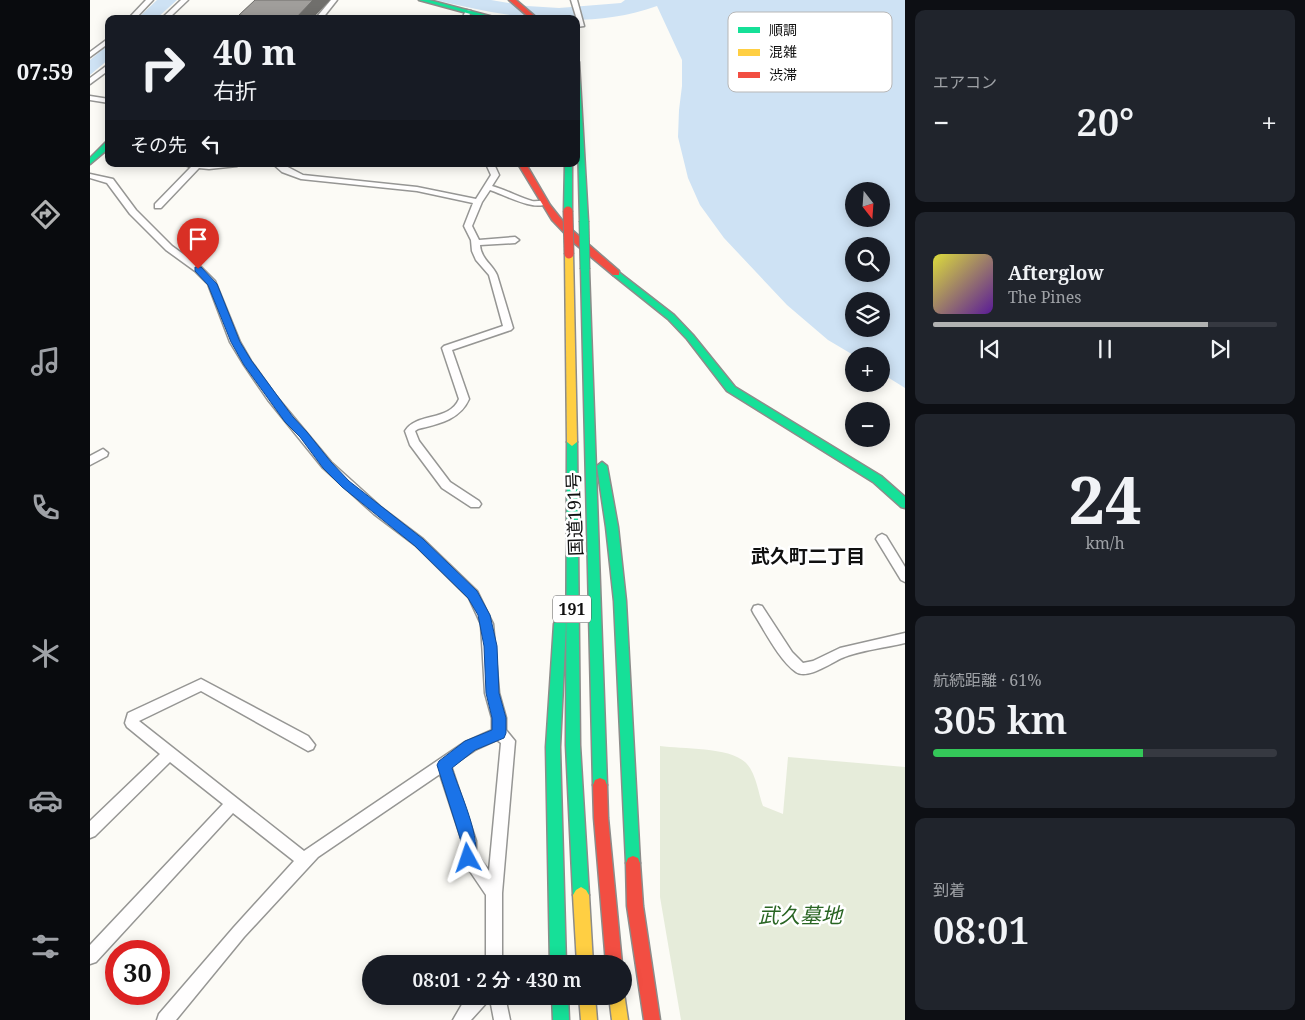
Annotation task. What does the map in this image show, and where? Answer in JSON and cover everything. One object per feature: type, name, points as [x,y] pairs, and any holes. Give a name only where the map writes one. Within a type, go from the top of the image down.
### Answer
[{"type":"main road","points":[[422,0],[467,15]]},
{"type":"main road","points":[[519,0],[542,15]]},
{"type":"main road","points":[[519,0],[532,15]]},
{"type":"main road","name":"国道191号","points":[[580,99],[601,818],[613,955]]},
{"type":"main road","points":[[90,162],[102,150]]},
{"type":"main road","points":[[524,167],[544,203],[556,219],[590,252],[644,294],[690,337],[730,389],[877,479],[905,504]]},
{"type":"main road","name":"国道191号","points":[[568,167],[572,389],[572,745],[584,955]]},
{"type":"main road","points":[[589,388],[612,528],[620,601],[635,906],[652,1020]]},
{"type":"main road","points":[[558,955],[553,747],[560,621],[572,594]]},
{"type":"main road","points":[[560,1005],[561,1020]]},
{"type":"main road","points":[[588,1005],[589,1020]]},
{"type":"main road","points":[[618,1005],[620,1020]]},
{"type":"street","points":[[135,15],[150,0]]},
{"type":"street","points":[[169,15],[186,0]]},
{"type":"street","points":[[321,15],[334,0]]},
{"type":"street","points":[[574,0],[577,15]]},
{"type":"street","points":[[90,55],[105,43]]},
{"type":"street","points":[[90,82],[105,69]]},
{"type":"street","points":[[90,98],[105,100]]},
{"type":"street","points":[[158,206],[196,167]]},
{"type":"street","points":[[281,167],[301,177],[417,189],[478,202]]},
{"type":"street","points":[[475,504],[446,485],[414,442],[410,431],[414,426],[453,413],[463,404],[464,399],[447,348],[508,328],[493,275],[490,269],[480,260],[468,223],[478,202],[495,175],[491,167]]},
{"type":"street","points":[[90,176],[110,181],[121,199],[133,212],[173,252],[198,269],[212,284],[235,342],[247,362],[272,398],[304,434],[327,465],[378,511],[419,542],[473,595],[487,624],[492,693],[499,718],[499,733],[508,741],[494,893],[494,955]]},
{"type":"street","points":[[488,187],[534,204],[544,203]]},
{"type":"street","points":[[476,243],[515,240]]},
{"type":"street","points":[[90,461],[103,454]]},
{"type":"street","points":[[882,539],[905,577]]},
{"type":"street","points":[[758,610],[788,656],[801,669],[815,666],[849,651],[905,638]]},
{"type":"street","points":[[304,860],[132,723],[133,717],[201,685],[303,740],[308,745]]},
{"type":"street","points":[[165,1020],[239,932],[313,852],[470,746],[499,733]]},
{"type":"street","points":[[92,825],[169,754]]},
{"type":"street","points":[[444,765],[469,841],[468,858],[474,862],[494,893]]},
{"type":"street","points":[[90,956],[233,803]]},
{"type":"street","points":[[461,1020],[472,1005]]},
{"type":"street","points":[[499,1005],[502,1020]]},
{"type":"green space","name":"武久墓地","points":[[660,746],[717,751],[738,757],[752,771],[763,806],[783,814],[788,757],[905,767],[905,1020],[681,1020],[660,897]]},
{"type":"water","points":[[157,0],[177,0],[160,15],[141,15]]},
{"type":"water","points":[[435,0],[491,0],[527,6],[559,8],[621,3],[625,0],[905,0],[905,388],[890,379],[890,347],[845,347],[845,350],[828,340],[787,305],[724,238],[700,205],[688,178],[678,137],[682,60],[657,6],[629,14],[580,20],[580,15],[511,15]]},
{"type":"water","points":[[105,47],[105,62],[90,75],[90,60]]},
{"type":"building","points":[[255,0],[313,0],[299,15],[239,15]]},
{"type":"traffic: fast","points":[[422,0],[482,15]]},
{"type":"traffic: fast","points":[[580,122],[584,221]]},
{"type":"traffic: fast","points":[[90,162],[105,148]]},
{"type":"traffic: fast","points":[[568,167],[568,211]]},
{"type":"traffic: fast","points":[[584,221],[585,269]]},
{"type":"traffic: fast","points":[[585,269],[600,785]]},
{"type":"traffic: fast","points":[[616,273],[671,317],[690,337],[731,389],[877,479],[905,504]]},
{"type":"traffic: fast","points":[[572,442],[573,745],[581,895]]},
{"type":"traffic: fast","points":[[602,466],[612,527],[620,601],[633,863]]},
{"type":"traffic: fast","points":[[558,955],[553,747],[560,624]]},
{"type":"traffic: fast","points":[[560,1005],[561,1020]]},
{"type":"traffic: slow","points":[[569,254],[572,442]]},
{"type":"traffic: slow","points":[[581,895],[584,955]]},
{"type":"traffic: slow","points":[[588,1005],[589,1020]]},
{"type":"traffic: slow","points":[[618,1005],[620,1020]]},
{"type":"traffic: jam","points":[[512,0],[530,15]]},
{"type":"traffic: jam","points":[[524,167],[555,218],[576,240],[616,273]]},
{"type":"traffic: jam","points":[[568,211],[569,254]]},
{"type":"traffic: jam","points":[[600,785],[601,818],[613,955]]},
{"type":"traffic: jam","points":[[633,863],[635,906],[652,1020]]},
{"type":"district","name":"武久町二丁目","points":[[808,556]]},
{"type":"route","points":[[198,269],[212,284],[219,297],[235,342],[247,362],[289,420],[304,434],[327,465],[346,484],[419,542],[473,595],[484,615],[490,646],[492,693],[499,718],[499,733],[470,746],[453,756],[444,765],[469,841],[468,858]]}]
